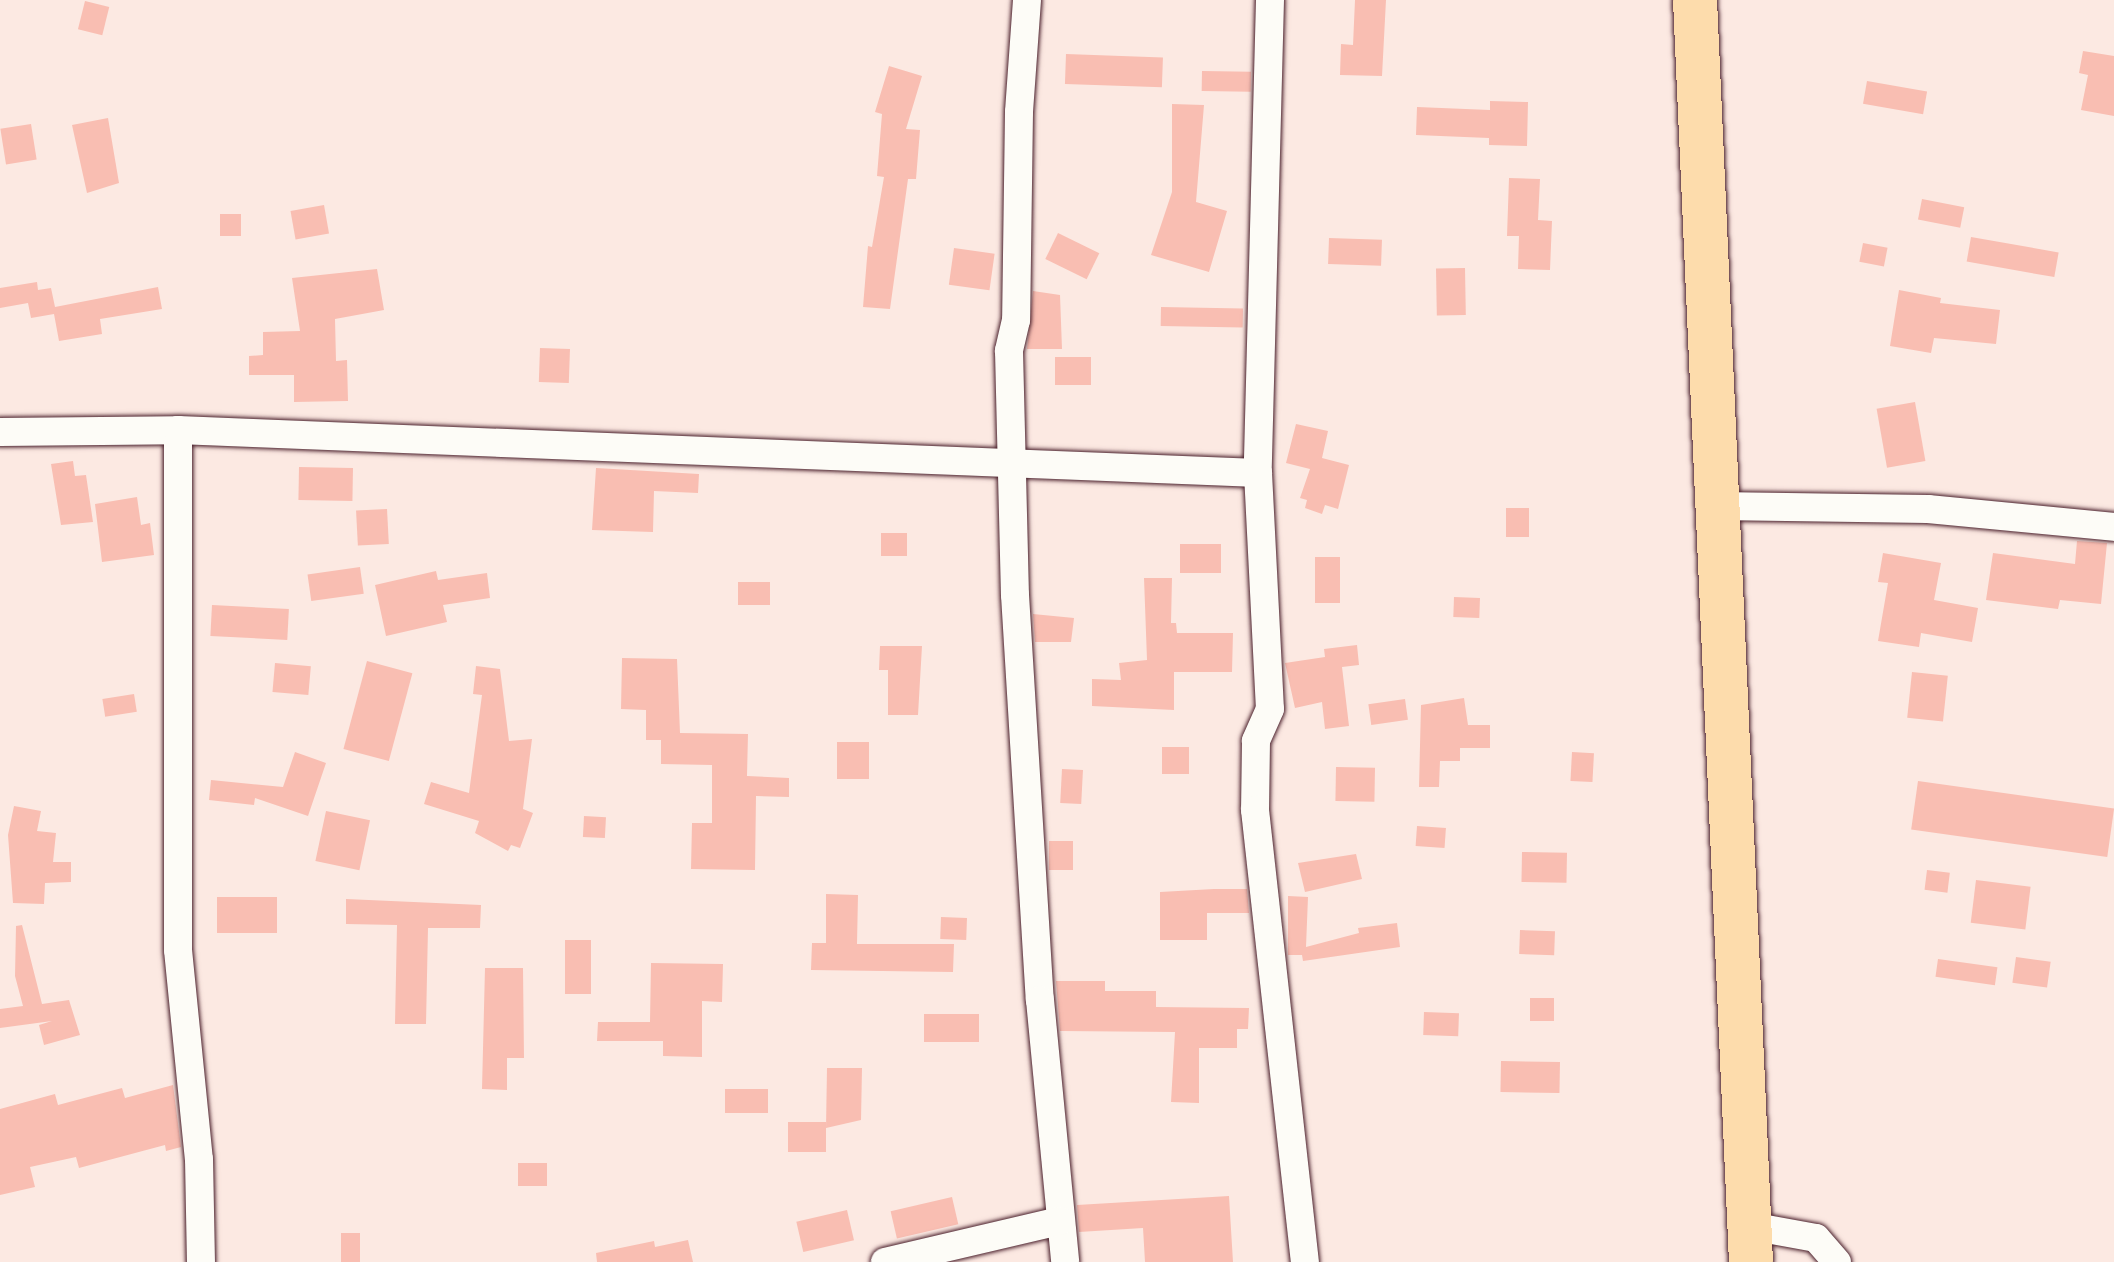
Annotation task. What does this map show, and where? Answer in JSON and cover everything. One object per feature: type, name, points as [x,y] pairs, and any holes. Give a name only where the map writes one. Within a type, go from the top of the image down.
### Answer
[{"type":"highway","points":[[1695,0],[1751,1244]]},
{"type":"street","points":[[1027,0],[1019,112],[1016,320],[1009,351],[1015,595],[1040,1000],[1065,1262]]},
{"type":"street","points":[[1270,0],[1258,473],[1270,709],[1256,741],[1255,810],[1305,1262]]},
{"type":"street","points":[[178,430],[178,950],[199,1159],[201,1262]]},
{"type":"street","points":[[0,432],[178,430],[1258,473]]},
{"type":"street","points":[[1716,506],[1928,509],[2114,527]]},
{"type":"street","points":[[885,1262],[1060,1221]]},
{"type":"street","points":[[1751,1244],[1816,1238],[1837,1262]]},
{"type":"building","points":[[1355,0],[1386,0],[1382,76],[1340,75],[1341,44],[1353,45]]},
{"type":"building","points":[[85,1],[109,7],[102,35],[78,29]]},
{"type":"building","points":[[2083,51],[2114,56],[2114,116],[2081,110],[2088,75],[2079,73]]},
{"type":"building","points":[[1066,54],[1163,57],[1162,87],[1065,84]]},
{"type":"building","points":[[889,66],[922,76],[906,129],[920,130],[916,179],[908,179],[890,309],[863,307],[868,246],[872,247],[884,177],[877,176],[882,114],[875,112]]},
{"type":"building","points":[[1202,71],[1251,72],[1251,92],[1202,91]]},
{"type":"building","points":[[1867,81],[1927,92],[1923,114],[1863,104]]},
{"type":"building","points":[[1490,101],[1528,102],[1527,146],[1489,145],[1489,138],[1416,135],[1417,107],[1490,110]]},
{"type":"building","points":[[1172,104],[1204,105],[1196,202],[1227,211],[1209,272],[1151,255],[1172,192]]},
{"type":"building","points":[[108,118],[119,183],[87,193],[72,125]]},
{"type":"building","points":[[31,124],[37,160],[6,164],[0,129]]},
{"type":"building","points":[[1509,178],[1540,179],[1538,220],[1552,221],[1550,270],[1518,269],[1519,236],[1507,236]]},
{"type":"building","points":[[1922,199],[1964,207],[1960,228],[1918,220]]},
{"type":"building","points":[[324,205],[329,234],[296,239],[291,211]]},
{"type":"building","points":[[220,214],[241,214],[241,236],[220,236]]},
{"type":"building","points":[[1058,233],[1099,253],[1087,279],[1045,259]]},
{"type":"building","points":[[1971,237],[2059,252],[2054,277],[1967,262]]},
{"type":"building","points":[[1329,238],[1382,240],[1381,266],[1328,264]]},
{"type":"building","points":[[1863,243],[1888,248],[1884,266],[1859,262]]},
{"type":"building","points":[[954,248],[995,254],[989,290],[949,285]]},
{"type":"building","points":[[1465,268],[1466,315],[1437,315],[1436,269]]},
{"type":"building","points":[[377,269],[384,310],[335,319],[336,361],[347,360],[348,401],[294,402],[294,375],[249,375],[249,356],[263,355],[263,332],[300,331],[292,278]]},
{"type":"building","points":[[37,282],[38,290],[51,288],[55,307],[158,287],[162,309],[100,319],[102,334],[59,341],[54,314],[31,318],[28,303],[0,308],[0,288]]},
{"type":"building","points":[[1899,290],[1941,298],[1940,303],[2000,310],[1996,344],[1934,338],[1931,353],[1890,346]]},
{"type":"building","points":[[1033,291],[1060,295],[1062,349],[1027,349]]},
{"type":"building","points":[[1161,307],[1243,308],[1243,327],[1161,326]]},
{"type":"building","points":[[540,348],[570,349],[569,383],[539,382]]},
{"type":"building","points":[[1055,357],[1091,357],[1091,385],[1055,385]]},
{"type":"building","points":[[1915,402],[1925,461],[1887,468],[1877,409]]},
{"type":"building","points":[[1296,424],[1328,431],[1322,458],[1349,465],[1338,509],[1325,505],[1322,514],[1305,508],[1307,500],[1300,498],[1310,469],[1286,463]]},
{"type":"building","points":[[73,461],[75,476],[86,475],[93,522],[61,525],[51,464]]},
{"type":"building","points":[[299,467],[353,468],[352,501],[298,500]]},
{"type":"building","points":[[596,468],[699,474],[698,493],[654,491],[653,532],[592,530]]},
{"type":"building","points":[[137,497],[141,525],[150,523],[154,555],[102,562],[95,504]]},
{"type":"building","points":[[1506,508],[1529,508],[1529,537],[1506,537]]},
{"type":"building","points":[[387,509],[389,544],[358,546],[356,511]]},
{"type":"building","points":[[881,533],[907,533],[907,556],[881,556]]},
{"type":"building","points":[[2077,541],[2107,543],[2101,604],[2060,600],[2058,609],[1986,600],[1993,553],[2075,564]]},
{"type":"building","points":[[1180,544],[1221,544],[1221,573],[1180,573]]},
{"type":"building","points":[[1883,553],[1941,563],[1934,600],[1978,608],[1972,642],[1921,633],[1919,647],[1878,641],[1888,583],[1878,582]]},
{"type":"building","points":[[1315,557],[1340,557],[1340,603],[1315,603]]},
{"type":"building","points":[[360,567],[364,594],[311,601],[308,574]]},
{"type":"building","points":[[436,571],[438,580],[487,573],[490,598],[443,605],[447,622],[386,636],[375,585]]},
{"type":"building","points":[[1144,578],[1172,578],[1171,623],[1176,623],[1177,633],[1233,633],[1232,672],[1174,672],[1174,710],[1092,706],[1092,679],[1121,680],[1119,663],[1147,660]]},
{"type":"building","points":[[738,582],[770,582],[770,605],[738,605]]},
{"type":"building","points":[[1454,597],[1480,598],[1479,618],[1453,617]]},
{"type":"building","points":[[212,605],[289,609],[287,640],[210,636]]},
{"type":"building","points":[[1033,614],[1074,618],[1071,642],[1035,642]]},
{"type":"building","points":[[1357,645],[1359,665],[1342,667],[1349,726],[1325,729],[1322,702],[1295,708],[1285,663],[1325,657],[1324,649]]},
{"type":"building","points":[[880,646],[922,646],[918,715],[888,715],[888,670],[879,670]]},
{"type":"building","points":[[622,658],[677,659],[680,733],[748,734],[747,776],[789,778],[789,797],[756,796],[755,870],[691,869],[692,823],[712,823],[712,765],[661,764],[661,740],[646,740],[646,710],[621,709]]},
{"type":"building","points":[[367,661],[412,673],[389,761],[343,749]]},
{"type":"building","points":[[275,663],[311,666],[308,695],[272,692]]},
{"type":"building","points":[[476,666],[500,669],[509,741],[532,739],[523,809],[533,813],[520,848],[511,845],[508,851],[475,833],[479,821],[424,804],[431,782],[469,793],[482,695],[473,694]]},
{"type":"building","points":[[1912,672],[1948,676],[1943,722],[1907,718]]},
{"type":"building","points":[[134,694],[137,712],[105,717],[102,699]]},
{"type":"building","points":[[1464,698],[1468,725],[1490,725],[1490,748],[1460,748],[1460,761],[1440,761],[1439,787],[1419,787],[1421,705]]},
{"type":"building","points":[[1405,699],[1408,720],[1371,725],[1368,704]]},
{"type":"building","points":[[837,742],[869,742],[869,779],[837,779]]},
{"type":"building","points":[[1162,747],[1189,747],[1189,774],[1162,774]]},
{"type":"building","points":[[295,752],[326,763],[308,816],[255,798],[254,805],[209,800],[211,780],[283,787]]},
{"type":"building","points":[[1572,752],[1594,753],[1592,782],[1570,781]]},
{"type":"building","points":[[1336,767],[1375,768],[1374,802],[1335,801]]},
{"type":"building","points":[[1062,769],[1083,770],[1081,804],[1060,803]]},
{"type":"building","points":[[1918,781],[2114,809],[2107,857],[1911,830]]},
{"type":"building","points":[[14,806],[41,811],[37,831],[56,833],[53,862],[71,862],[71,882],[45,883],[44,904],[13,903],[8,835]]},
{"type":"building","points":[[326,811],[370,820],[359,870],[315,861]]},
{"type":"building","points":[[584,816],[606,817],[605,838],[583,837]]},
{"type":"building","points":[[1417,826],[1446,828],[1445,848],[1416,846]]},
{"type":"building","points":[[1049,841],[1073,841],[1073,870],[1049,870]]},
{"type":"building","points":[[1522,852],[1567,853],[1566,883],[1521,882]]},
{"type":"building","points":[[1356,854],[1362,879],[1305,892],[1298,863]]},
{"type":"building","points":[[1927,870],[1950,873],[1947,893],[1925,890]]},
{"type":"building","points":[[1976,880],[2031,887],[2025,929],[1971,923]]},
{"type":"building","points":[[1247,889],[1249,913],[1207,913],[1207,940],[1160,940],[1160,892]]},
{"type":"building","points":[[826,894],[858,895],[857,944],[954,944],[953,972],[811,970],[812,943],[826,943]]},
{"type":"building","points":[[1288,896],[1308,897],[1306,947],[1359,933],[1358,928],[1397,923],[1400,947],[1303,961],[1302,955],[1288,955]]},
{"type":"building","points":[[217,897],[277,897],[277,933],[217,933]]},
{"type":"building","points":[[346,899],[481,905],[480,928],[428,928],[426,1024],[395,1024],[397,925],[346,924]]},
{"type":"building","points":[[941,917],[967,918],[966,940],[940,939]]},
{"type":"building","points":[[22,925],[42,1004],[69,1000],[80,1035],[44,1045],[39,1025],[52,1021],[0,1028],[0,1009],[23,1006],[15,976],[16,926]]},
{"type":"building","points":[[1520,930],[1555,931],[1554,955],[1519,954]]},
{"type":"building","points":[[565,940],[591,940],[591,994],[565,994]]},
{"type":"building","points":[[2016,957],[2051,962],[2047,988],[2012,983]]},
{"type":"building","points":[[1938,959],[1997,967],[1995,985],[1935,977]]},
{"type":"building","points":[[651,963],[723,964],[722,1002],[702,1001],[702,1057],[663,1056],[663,1041],[597,1041],[598,1022],[650,1022]]},
{"type":"building","points":[[485,968],[523,968],[524,1058],[507,1058],[507,1090],[482,1089]]},
{"type":"building","points":[[1056,981],[1105,981],[1105,991],[1156,991],[1156,1007],[1249,1008],[1248,1029],[1237,1029],[1237,1048],[1199,1048],[1199,1103],[1171,1102],[1175,1032],[1060,1031]]},
{"type":"building","points":[[1530,998],[1554,998],[1554,1021],[1530,1021]]},
{"type":"building","points":[[1424,1012],[1459,1013],[1458,1036],[1423,1035]]},
{"type":"building","points":[[924,1014],[979,1014],[979,1042],[924,1042]]},
{"type":"building","points":[[1501,1061],[1560,1062],[1559,1093],[1500,1092]]},
{"type":"building","points":[[827,1068],[862,1068],[861,1120],[826,1128]]},
{"type":"building","points":[[173,1085],[181,1147],[166,1151],[165,1145],[79,1168],[76,1157],[30,1167],[35,1187],[0,1195],[0,1109],[55,1094],[58,1105],[122,1088],[125,1098]]},
{"type":"building","points":[[725,1089],[768,1089],[768,1113],[725,1113]]},
{"type":"building","points":[[788,1122],[826,1122],[826,1152],[788,1152]]},
{"type":"building","points":[[518,1163],[547,1163],[547,1186],[518,1186]]},
{"type":"building","points":[[1229,1196],[1233,1262],[1145,1262],[1143,1228],[1079,1232],[1077,1205]]},
{"type":"building","points":[[952,1197],[958,1224],[897,1238],[891,1211]]},
{"type":"building","points":[[847,1210],[854,1240],[803,1252],[796,1222]]},
{"type":"building","points":[[341,1233],[360,1233],[360,1262],[341,1262]]},
{"type":"building","points":[[688,1240],[693,1262],[597,1262],[596,1253],[654,1241],[655,1247]]}]
